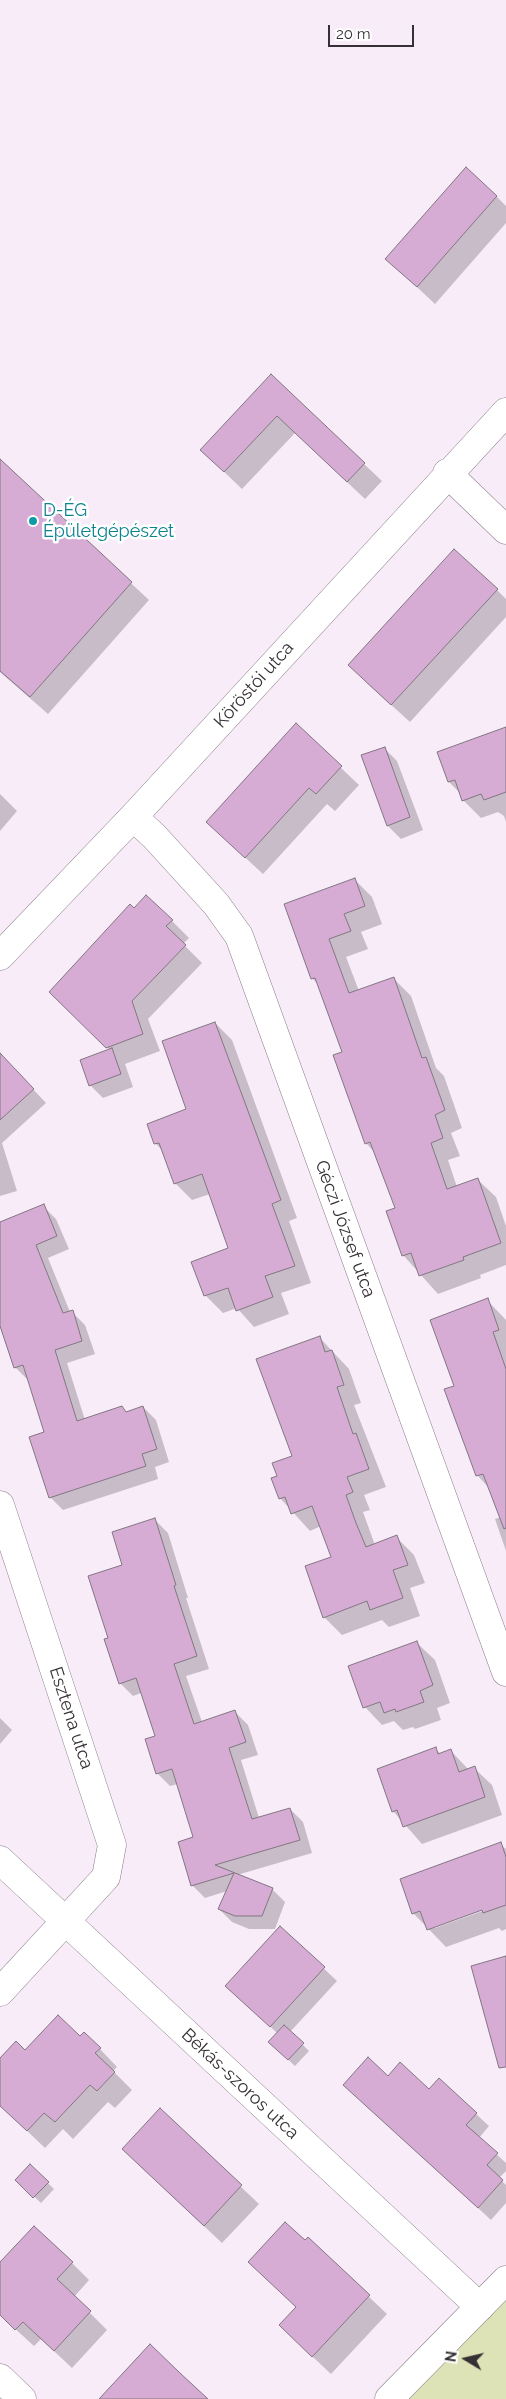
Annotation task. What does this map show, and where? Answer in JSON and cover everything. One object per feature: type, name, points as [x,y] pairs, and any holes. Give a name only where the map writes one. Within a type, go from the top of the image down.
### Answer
[{"type":"street","name":"Köröstói utca","points":[[0,956],[133,817],[506,412]]},
{"type":"street","points":[[448,473],[506,530]]},
{"type":"street","name":"Géczi József utca","points":[[133,817],[154,836],[216,904],[239,936],[506,1672]]},
{"type":"street","name":"Esztena utca","points":[[0,1992],[106,1877],[112,1846],[1,1513]]},
{"type":"street","name":"Békás-szoros utca","points":[[0,1860],[480,2308]]},
{"type":"street","points":[[389,2399],[506,2280]]},
{"type":"street","points":[[0,2378],[22,2399]]},
{"type":"green space","points":[[506,2280],[506,2399],[389,2399]]},
{"type":"building","points":[[466,167],[497,196],[417,287],[385,259]]},
{"type":"building","points":[[271,374],[365,463],[347,482],[277,416],[224,472],[200,450]]},
{"type":"building","name":"D-ÉG Épületgépészet","points":[[0,459],[132,582],[30,697],[0,671]]},
{"type":"building","points":[[454,549],[498,589],[391,705],[348,665]]},
{"type":"building","points":[[296,723],[342,766],[316,794],[309,788],[245,858],[206,822]]},
{"type":"building","points":[[506,727],[506,792],[484,800],[481,794],[462,801],[455,780],[448,782],[437,752]]},
{"type":"building","points":[[385,747],[410,817],[387,826],[361,755]]},
{"type":"building","points":[[355,878],[365,906],[344,914],[351,931],[329,939],[349,993],[394,977],[422,1058],[426,1057],[445,1110],[435,1115],[443,1138],[431,1143],[447,1189],[478,1178],[501,1243],[463,1257],[464,1260],[419,1276],[411,1253],[402,1256],[386,1211],[395,1208],[370,1142],[365,1144],[333,1055],[342,1052],[315,978],[311,979],[284,904]]},
{"type":"building","points":[[146,895],[173,920],[166,926],[186,945],[132,1001],[143,1034],[106,1048],[49,992],[130,904],[134,908]]},
{"type":"building","points":[[215,1022],[281,1200],[272,1204],[295,1266],[265,1276],[273,1297],[236,1311],[228,1288],[204,1296],[191,1262],[228,1248],[202,1174],[174,1184],[159,1143],[154,1144],[147,1124],[186,1109],[162,1041]]},
{"type":"building","points":[[112,1048],[121,1074],[89,1086],[80,1060]]},
{"type":"building","points":[[0,1053],[34,1089],[0,1120]]},
{"type":"building","points":[[44,1204],[57,1236],[36,1245],[63,1313],[73,1310],[82,1341],[55,1350],[77,1421],[122,1406],[126,1412],[143,1406],[157,1449],[142,1454],[146,1466],[49,1498],[29,1437],[44,1432],[23,1365],[14,1368],[0,1326],[0,1222]]},
{"type":"building","points":[[488,1298],[499,1330],[493,1332],[506,1369],[506,1528],[504,1529],[483,1474],[476,1476],[444,1389],[454,1386],[430,1320]]},
{"type":"building","points":[[320,1336],[325,1352],[332,1350],[344,1385],[337,1387],[353,1434],[356,1433],[369,1469],[347,1477],[353,1492],[346,1495],[356,1523],[366,1547],[397,1535],[408,1565],[393,1570],[403,1598],[370,1610],[367,1601],[323,1618],[305,1566],[331,1557],[312,1506],[291,1514],[285,1497],[279,1499],[271,1478],[277,1476],[272,1463],[292,1456],[256,1359]]},
{"type":"building","points":[[155,1518],[176,1585],[174,1586],[197,1656],[174,1664],[194,1724],[235,1710],[246,1742],[229,1748],[252,1819],[290,1808],[300,1840],[215,1865],[273,1888],[262,1916],[235,1916],[218,1909],[234,1873],[191,1886],[178,1842],[193,1837],[172,1769],[156,1774],[145,1739],[155,1736],[136,1678],[119,1684],[104,1639],[108,1638],[88,1576],[122,1565],[112,1532]]},
{"type":"building","points":[[417,1641],[433,1685],[420,1691],[424,1702],[396,1712],[395,1709],[384,1713],[380,1702],[363,1708],[348,1666]]},
{"type":"building","points":[[436,1747],[438,1754],[451,1749],[459,1772],[475,1766],[485,1797],[403,1827],[397,1810],[392,1812],[377,1769]]},
{"type":"building","points":[[501,1842],[506,1857],[506,1905],[483,1913],[482,1910],[427,1930],[420,1911],[412,1914],[400,1879]]},
{"type":"building","points":[[280,1926],[325,1967],[270,2027],[225,1986]]},
{"type":"building","points":[[506,1956],[506,2067],[499,2068],[471,1966]]},
{"type":"building","points":[[58,2015],[80,2036],[84,2032],[101,2048],[95,2053],[115,2072],[97,2091],[90,2085],[55,2122],[44,2113],[27,2131],[0,2106],[0,2058],[16,2041],[25,2050]]},
{"type":"building","points":[[284,2025],[304,2043],[288,2060],[268,2042]]},
{"type":"building","points":[[368,2057],[388,2076],[400,2062],[429,2089],[439,2078],[477,2113],[466,2125],[498,2153],[487,2165],[503,2180],[478,2208],[343,2085]]},
{"type":"building","points":[[160,2108],[242,2185],[204,2226],[122,2149]]},
{"type":"building","points":[[30,2164],[49,2182],[33,2198],[15,2180]]},
{"type":"building","points":[[285,2222],[305,2240],[308,2237],[370,2295],[312,2357],[279,2325],[296,2307],[248,2262]]},
{"type":"building","points":[[34,2226],[73,2262],[57,2279],[91,2311],[54,2351],[23,2322],[15,2330],[0,2315],[0,2262]]},
{"type":"building","points":[[150,2344],[180,2373],[208,2399],[99,2399]]},
{"type":"place","name":"D-ÉG Épületgépészet","points":[[33,521]]}]
